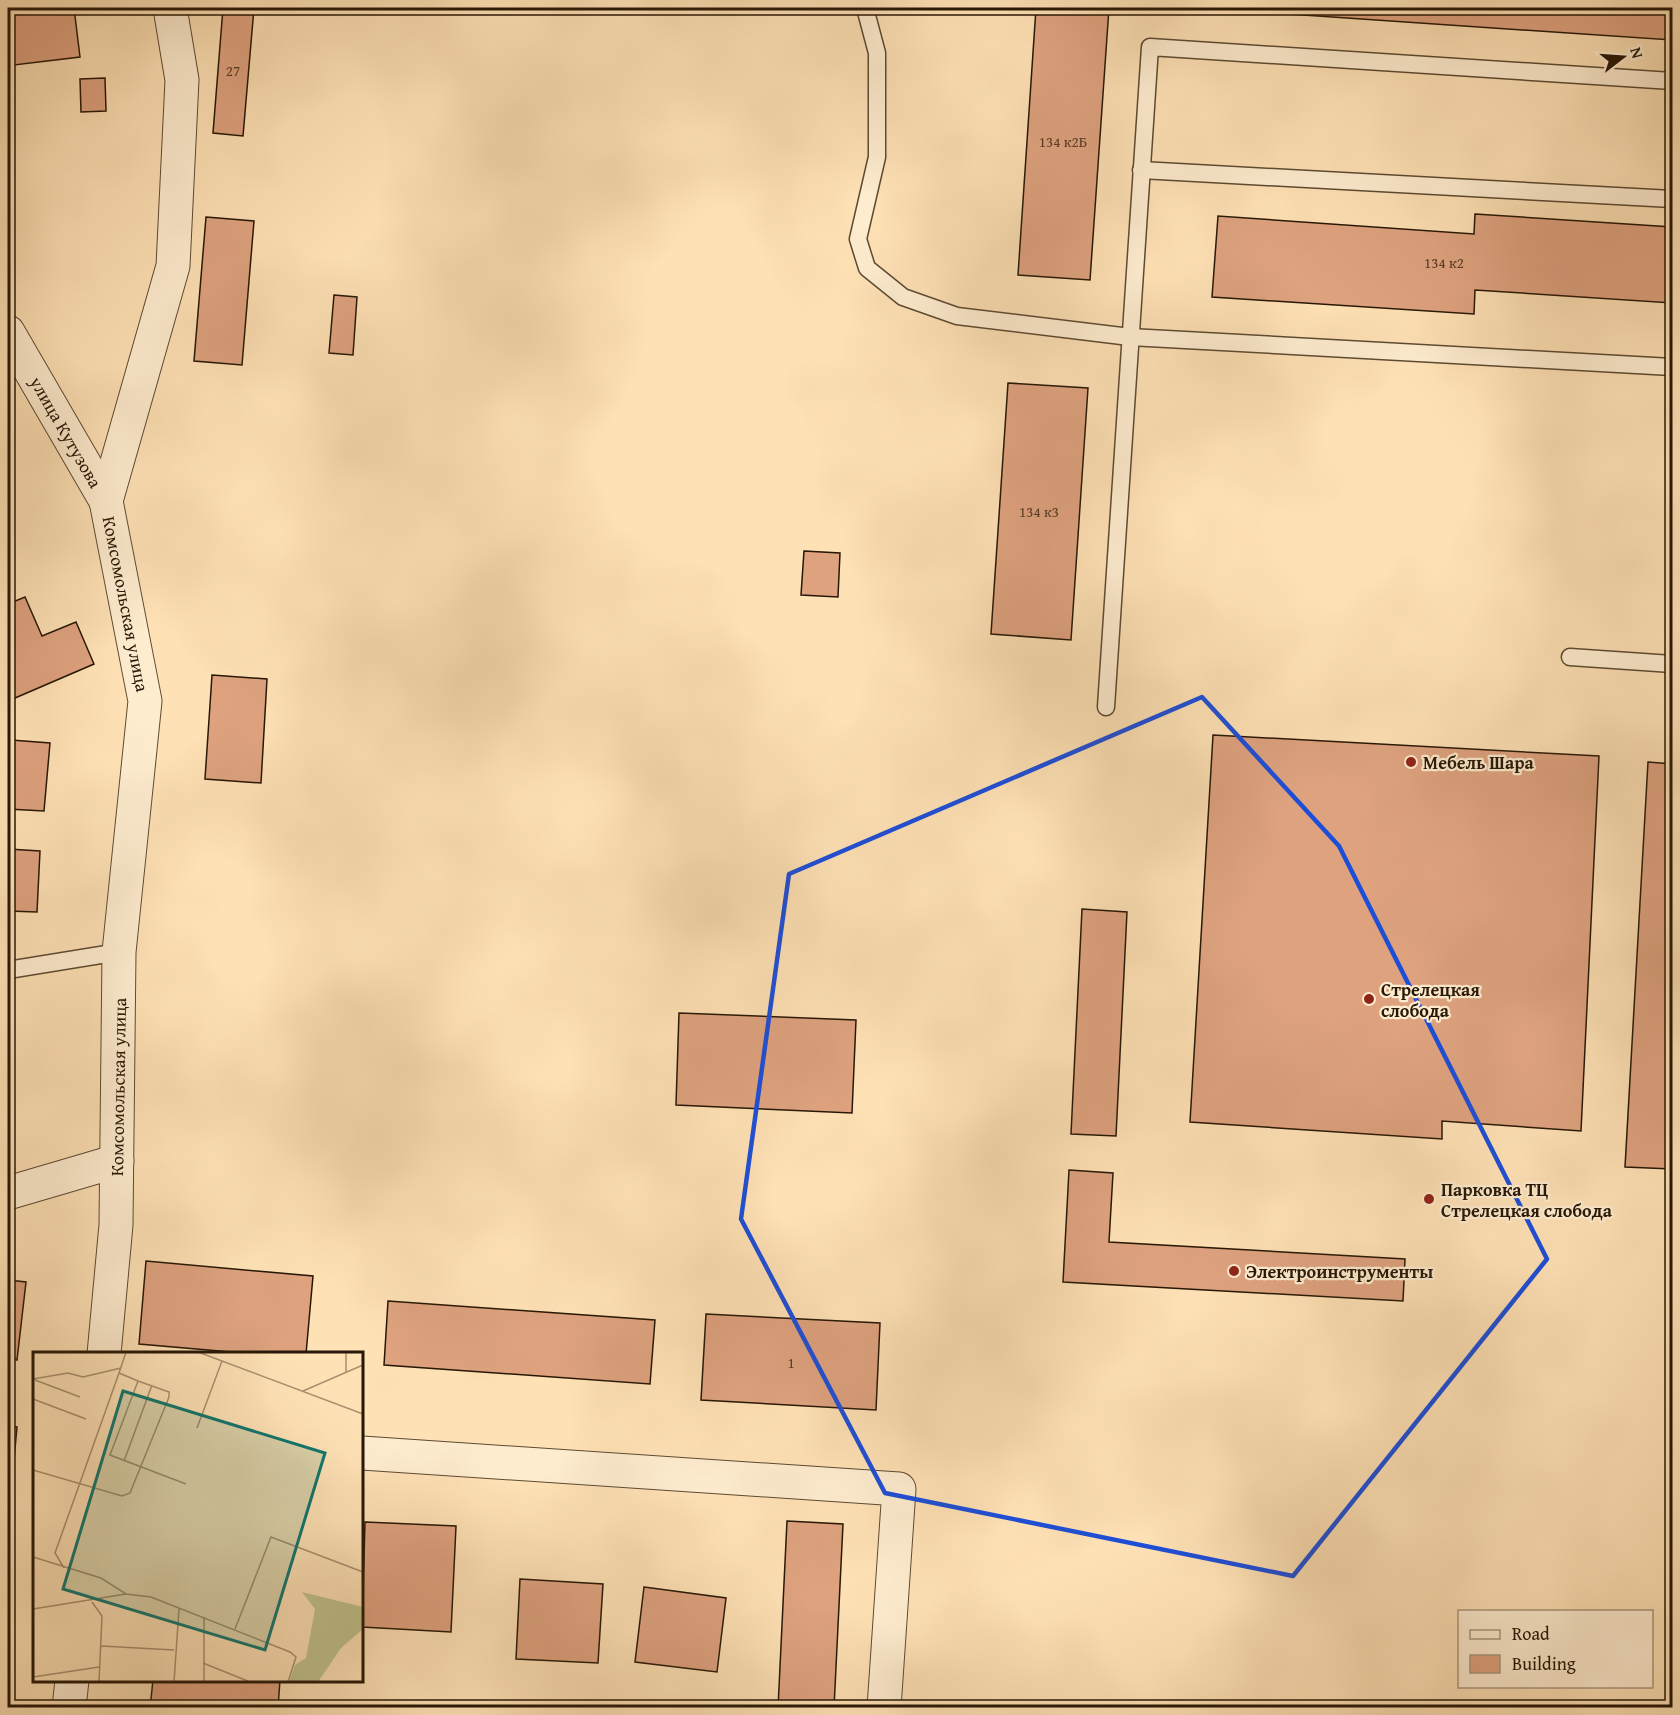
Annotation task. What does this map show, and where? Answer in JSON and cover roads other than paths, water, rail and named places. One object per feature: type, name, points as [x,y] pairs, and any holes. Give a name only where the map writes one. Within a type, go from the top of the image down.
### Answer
[{"type":"street","name":"Комсомольская улица","points":[[104,1352],[116,1225],[119,952],[145,701],[106,501],[173,266],[182,80],[170,8]]},
{"type":"street","name":"улица Кутузова","points":[[8,332],[106,501]]},
{"type":"street","points":[[8,1193],[117,1161]]},
{"type":"street","points":[[363,1453],[899,1489],[884,1707]]},
{"type":"street","points":[[69,1707],[72,1682]]},
{"type":"lane","points":[[866,8],[877,53],[877,157],[858,238],[867,268],[903,297],[957,316],[1130,337],[1672,368]]},
{"type":"lane","points":[[1106,707],[1150,47],[1672,81]]},
{"type":"lane","points":[[1141,170],[1672,199]]},
{"type":"lane","points":[[1570,657],[1672,664]]},
{"type":"lane","points":[[8,970],[119,952]]},
{"type":"place","name":"Мебель Шара","points":[[1411,762]]},
{"type":"place","name":"Стрелецкая слобода","points":[[1369,999]]},
{"type":"place","name":"Парковка ТЦ Стрелецкая слобода","points":[[1429,1199]]},
{"type":"place","name":"Электроинструменты","points":[[1234,1271]]}]
